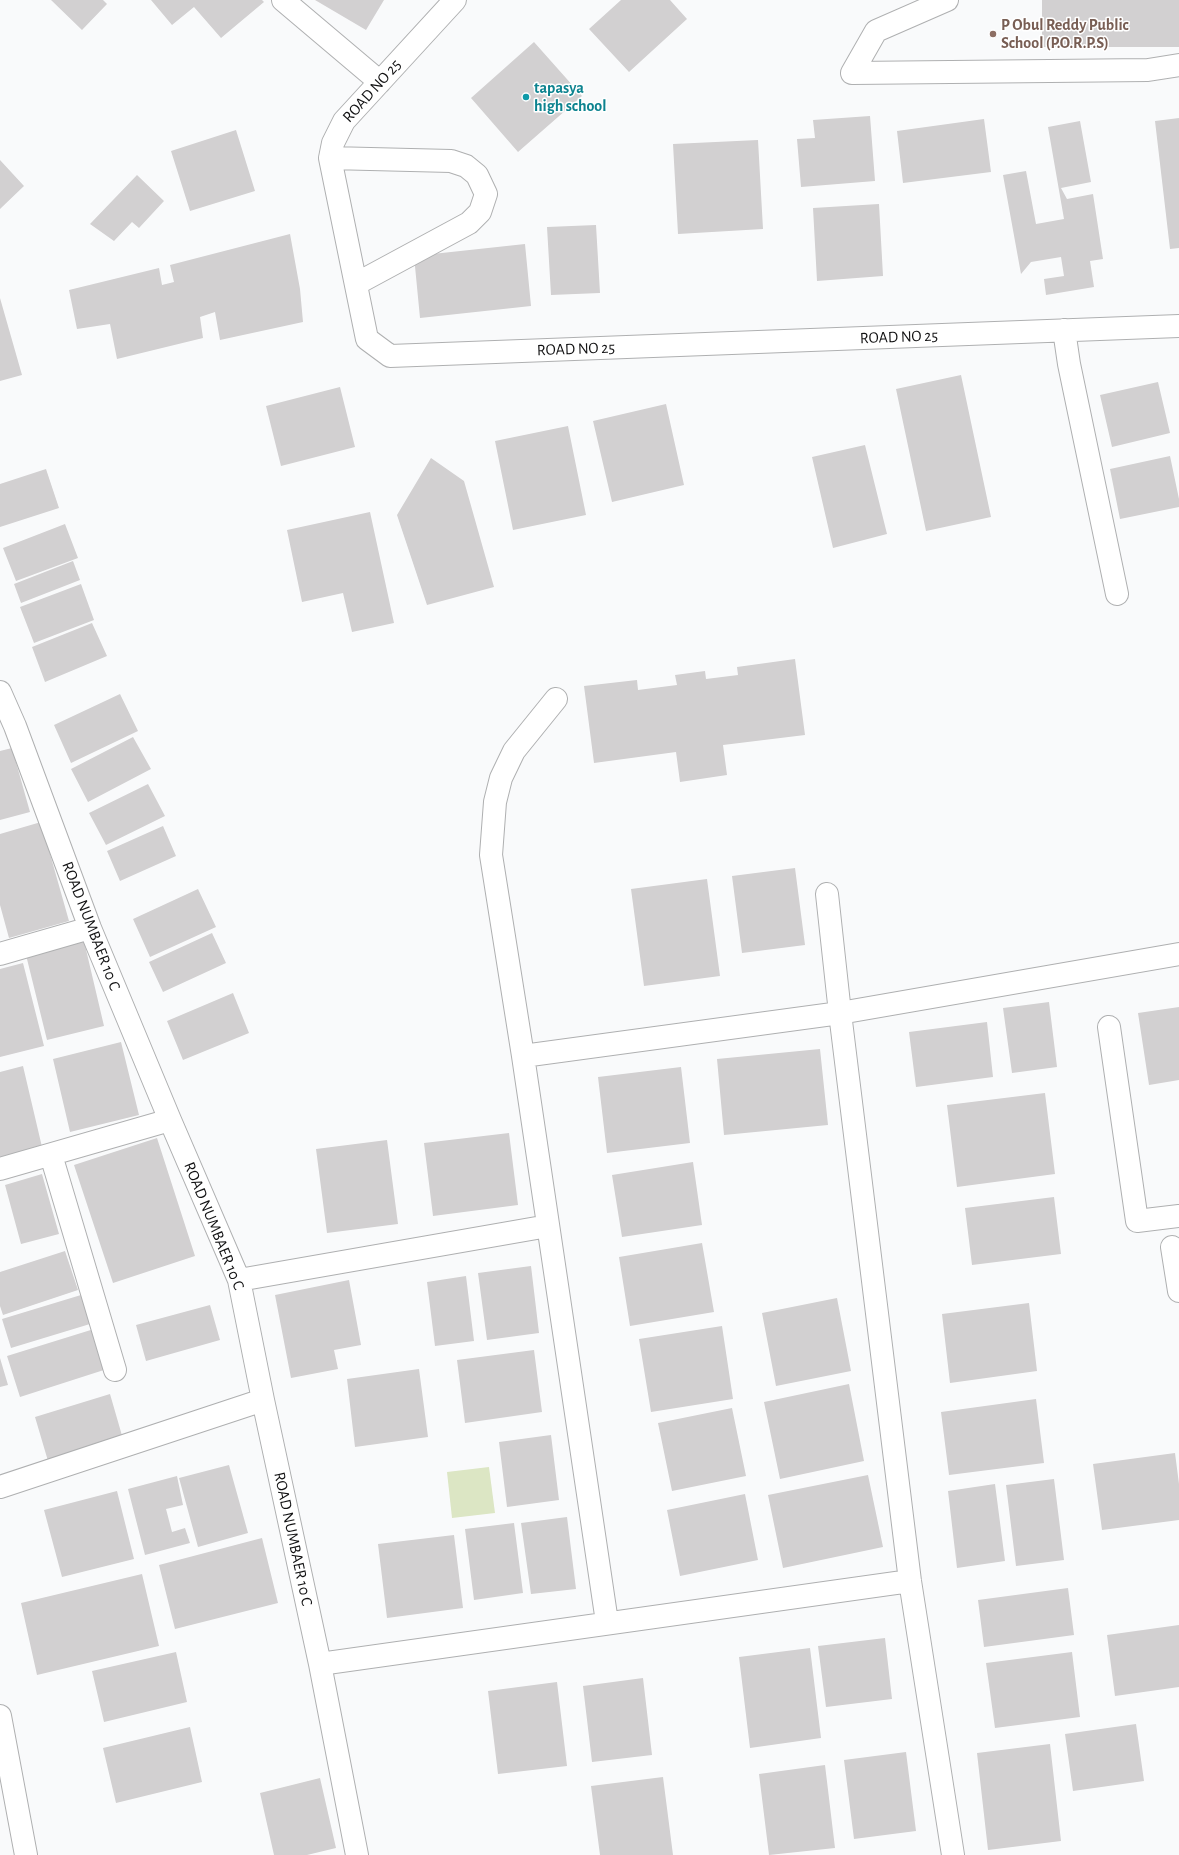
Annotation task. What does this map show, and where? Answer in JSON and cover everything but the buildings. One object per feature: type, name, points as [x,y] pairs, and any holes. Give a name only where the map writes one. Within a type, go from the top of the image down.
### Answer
[{"type":"street","points":[[283,0],[380,82]]},
{"type":"street","name":"ROAD NO 25","points":[[456,0],[344,120],[333,143],[330,158],[367,339],[390,356],[1179,326]]},
{"type":"street","points":[[947,0],[876,31],[852,73],[1148,70],[1179,64]]},
{"type":"street","points":[[330,158],[451,161],[466,166],[477,175],[486,194],[480,212],[469,223],[356,284]]},
{"type":"street","points":[[1064,330],[1069,364],[1117,594]]},
{"type":"street","name":"ROAD NUMBAER 10 C","points":[[0,692],[7,728],[170,1120],[239,1280],[263,1400],[320,1664],[358,1855]]},
{"type":"street","points":[[556,699],[514,751],[501,778],[495,802],[491,855],[523,1056],[607,1622]]},
{"type":"street","points":[[827,894],[840,1014],[910,1581],[953,1855]]},
{"type":"street","points":[[0,954],[90,928]]},
{"type":"street","points":[[523,1056],[840,1014],[1179,954]]},
{"type":"street","points":[[1109,1027],[1137,1221],[1179,1216]]},
{"type":"street","points":[[0,1169],[170,1120]]},
{"type":"street","points":[[51,1154],[115,1370]]},
{"type":"street","points":[[239,1280],[548,1226]]},
{"type":"street","points":[[1172,1247],[1179,1291]]},
{"type":"street","points":[[0,1487],[263,1400]]},
{"type":"street","points":[[320,1664],[607,1622],[910,1581]]},
{"type":"street","points":[[0,1716],[26,1855]]},
{"type":"green space","points":[[489,1467],[495,1513],[452,1518],[447,1472]]},
{"type":"place","name":"P Obul Reddy Public School (P.O.R.P.S)","points":[[993,34]]},
{"type":"place","name":"tapasya high school","points":[[526,97]]}]
